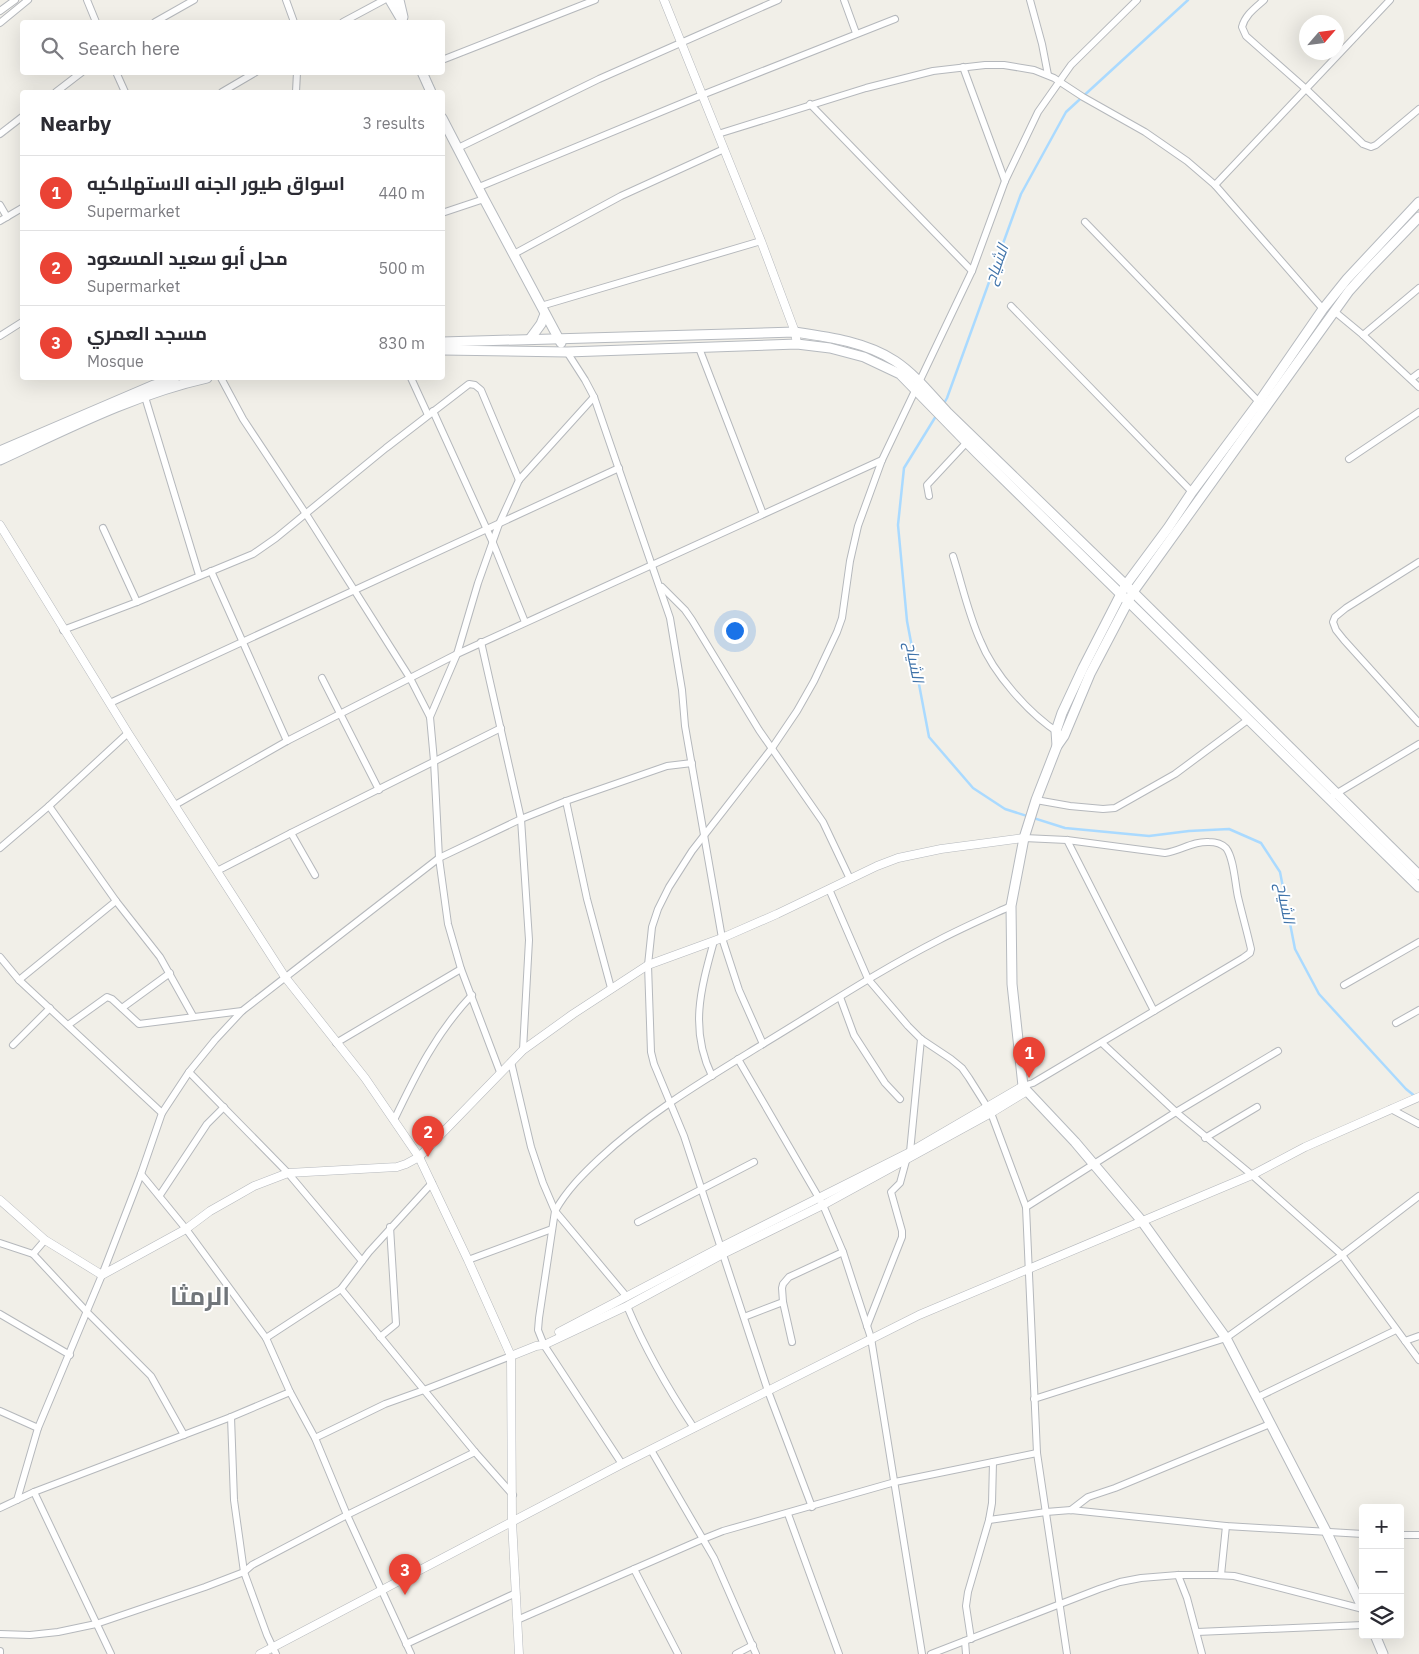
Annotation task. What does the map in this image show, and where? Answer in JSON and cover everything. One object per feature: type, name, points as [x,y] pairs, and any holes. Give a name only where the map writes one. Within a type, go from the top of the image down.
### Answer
[{"type":"main road","points":[[390,0],[402,20]]},
{"type":"main road","points":[[399,0],[403,20]]},
{"type":"main road","points":[[423,75],[430,90]]},
{"type":"main road","points":[[445,124],[567,352]]},
{"type":"main road","points":[[1057,746],[1056,731],[1083,668],[1123,590],[1324,309],[1347,279],[1419,202]]},
{"type":"main road","points":[[1359,1600],[1327,1532],[1226,1338],[1141,1220],[1094,1164],[1025,1088],[1012,984],[1011,906],[1026,834],[1057,746],[1064,736],[1086,683],[1133,592],[1334,311],[1366,271],[1419,217]]},
{"type":"main road","points":[[530,339],[541,324],[543,310]]},
{"type":"main road","points":[[445,342],[794,332],[837,339],[879,352],[895,361],[927,396],[1123,590],[1128,601],[1419,887]]},
{"type":"main road","points":[[445,350],[567,352],[797,344],[830,348],[864,356],[918,385]]},
{"type":"main road","points":[[0,460],[171,380]]},
{"type":"main road","points":[[0,450],[132,398],[145,397],[170,387],[199,380]]},
{"type":"main road","points":[[946,415],[967,442],[1123,590],[1133,592],[1419,874]]},
{"type":"main road","points":[[1377,1639],[1383,1654]]},
{"type":"street","points":[[0,11],[15,0]]},
{"type":"street","points":[[0,23],[28,0]]},
{"type":"street","points":[[87,0],[95,20]]},
{"type":"street","points":[[159,20],[194,0]]},
{"type":"street","points":[[286,0],[293,20]]},
{"type":"street","points":[[347,20],[384,0]]},
{"type":"street","points":[[445,59],[595,0]]},
{"type":"street","points":[[664,0],[760,241],[797,344]]},
{"type":"street","points":[[458,148],[599,79],[778,0]]},
{"type":"street","points":[[844,0],[856,33]]},
{"type":"street","points":[[1030,0],[1048,75]]},
{"type":"street","points":[[812,1507],[768,1391],[684,1136],[671,1102],[658,1076],[651,1052],[648,965],[652,927],[658,909],[669,887],[704,835],[772,748],[798,711],[814,681],[842,618],[850,561],[858,526],[882,460],[972,271],[1005,181],[1038,112],[1059,81],[1088,47],[1137,0]]},
{"type":"street","points":[[1264,0],[1243,22],[1242,27],[1244,31],[1252,42],[1306,89],[1364,144],[1371,147],[1376,145],[1419,109]]},
{"type":"street","points":[[1215,185],[1390,0]]},
{"type":"street","points":[[479,187],[895,18]]},
{"type":"street","points":[[718,134],[810,104],[901,78],[963,67],[1004,64],[1022,67],[1048,75],[1165,144],[1215,185],[1324,309]]},
{"type":"street","points":[[963,67],[1005,181]]},
{"type":"street","points":[[59,90],[78,75]]},
{"type":"street","points":[[117,75],[124,90]]},
{"type":"street","points":[[225,90],[251,75]]},
{"type":"street","points":[[296,90],[297,75]]},
{"type":"street","points":[[810,104],[972,271]]},
{"type":"street","points":[[0,134],[20,119]]},
{"type":"street","points":[[514,254],[621,196],[724,149]]},
{"type":"street","points":[[445,212],[484,199]]},
{"type":"street","points":[[0,205],[7,217]]},
{"type":"street","points":[[0,221],[20,209]]},
{"type":"street","points":[[1085,222],[1259,402]]},
{"type":"street","points":[[543,310],[760,241]]},
{"type":"street","points":[[1363,335],[1419,288]]},
{"type":"street","points":[[1011,306],[1192,492]]},
{"type":"street","points":[[1334,311],[1419,387]]},
{"type":"street","points":[[0,336],[20,323]]},
{"type":"street","points":[[699,348],[763,514]]},
{"type":"street","points":[[567,352],[594,397],[651,566],[660,586],[674,637],[718,940],[763,1044]]},
{"type":"street","points":[[1411,379],[1419,373]]},
{"type":"street","points":[[222,380],[243,419],[410,678],[430,717],[434,761],[438,858],[448,924],[461,969],[500,1072]]},
{"type":"street","points":[[412,380],[431,413],[493,544],[525,622]]},
{"type":"street","points":[[63,630],[253,554],[469,384],[478,386],[519,480]]},
{"type":"street","points":[[145,397],[199,576]]},
{"type":"street","points":[[430,717],[457,654],[478,583],[519,480],[594,397]]},
{"type":"street","points":[[1349,459],[1419,412]]},
{"type":"street","points":[[928,496],[927,485],[967,442]]},
{"type":"street","points":[[175,805],[287,741],[481,642],[882,460]]},
{"type":"street","points":[[110,703],[619,468]]},
{"type":"street","points":[[0,525],[28,568],[63,630],[285,977],[365,1078],[419,1157],[468,1260],[511,1356],[512,1521],[519,1654]]},
{"type":"street","points":[[103,528],[137,602]]},
{"type":"street","points":[[953,556],[975,628],[990,661],[1027,707],[1064,736]]},
{"type":"street","points":[[1419,562],[1346,608],[1333,622],[1336,630],[1344,640],[1419,723]]},
{"type":"street","points":[[212,571],[287,741]]},
{"type":"street","points":[[660,586],[685,610],[692,620],[759,730],[823,822],[850,879]]},
{"type":"street","points":[[481,642],[521,819],[529,940],[523,1050]]},
{"type":"street","points":[[322,678],[378,790]]},
{"type":"street","points":[[1036,802],[1095,808],[1115,808],[1175,774],[1249,719]]},
{"type":"street","points":[[217,871],[501,728]]},
{"type":"street","points":[[0,848],[128,733]]},
{"type":"street","points":[[1329,799],[1419,744]]},
{"type":"street","points":[[16,1500],[38,1428],[102,1275],[162,1113],[189,1072],[215,1040],[242,1011],[438,858],[521,819],[566,801],[666,766],[692,763]]},
{"type":"street","points":[[566,801],[587,899],[611,988]]},
{"type":"street","points":[[48,806],[116,901],[145,936],[170,973],[194,1016]]},
{"type":"street","points":[[290,833],[315,875]]},
{"type":"street","points":[[102,1275],[186,1229],[210,1211],[254,1186],[288,1174],[397,1167],[406,1164],[419,1157],[523,1050],[611,988],[648,965],[718,940],[898,858],[920,852],[1026,834],[1165,853],[1177,851],[1192,843],[1219,843],[1226,847],[1251,949],[1250,953],[906,1160],[722,1250],[627,1302],[540,1344],[366,1412],[315,1438]]},
{"type":"street","points":[[1067,840],[1154,1012]]},
{"type":"street","points":[[829,889],[868,979],[895,1013],[921,1039],[962,1068],[989,1111],[1026,1207],[1037,1453],[1058,1604],[1067,1654]]},
{"type":"street","points":[[19,980],[116,901]]},
{"type":"street","points":[[622,1464],[540,1344],[539,1318],[552,1229],[555,1210],[563,1196],[607,1152],[636,1127],[671,1102],[868,979],[939,940],[1011,906]]},
{"type":"street","points":[[712,1076],[703,1052],[699,1015],[702,983],[718,940]]},
{"type":"street","points":[[1344,985],[1419,942]]},
{"type":"street","points":[[0,957],[19,980],[162,1113]]},
{"type":"street","points":[[336,1043],[461,969]]},
{"type":"street","points":[[122,1008],[170,973]]},
{"type":"street","points":[[394,1120],[420,1067],[442,1030],[472,996]]},
{"type":"street","points":[[68,1025],[107,997],[112,999],[139,1024],[242,1011]]},
{"type":"street","points":[[840,997],[854,1035],[885,1083],[900,1099]]},
{"type":"street","points":[[13,1045],[50,1008]]},
{"type":"street","points":[[1396,1023],[1419,1010]]},
{"type":"street","points":[[910,1152],[921,1039]]},
{"type":"street","points":[[1102,1043],[1205,1138],[1252,1175],[1342,1255],[1419,1360]]},
{"type":"street","points":[[1026,1207],[1176,1112],[1278,1051]]},
{"type":"street","points":[[738,1059],[821,1201],[843,1252],[871,1338],[922,1654]]},
{"type":"street","points":[[511,1062],[531,1147],[543,1183],[555,1210],[627,1302],[642,1341],[653,1362],[694,1428]]},
{"type":"street","points":[[189,1072],[288,1174],[362,1261]]},
{"type":"street","points":[[260,1654],[274,1650],[381,1589],[871,1338],[919,1315],[1141,1220],[1252,1175],[1305,1147],[1419,1097]]},
{"type":"street","points":[[160,1195],[207,1124],[224,1107]]},
{"type":"street","points":[[1205,1138],[1257,1107]]},
{"type":"street","points":[[1391,1109],[1419,1124]]},
{"type":"street","points":[[821,1201],[989,1111]]},
{"type":"street","points":[[867,1326],[902,1237],[891,1192],[900,1183],[906,1160]]},
{"type":"street","points":[[638,1222],[754,1162]]},
{"type":"street","points":[[141,1174],[186,1229],[266,1338],[290,1392],[315,1438],[347,1515],[411,1654]]},
{"type":"street","points":[[266,1338],[341,1289],[390,1227],[432,1183]]},
{"type":"street","points":[[1034,1399],[1226,1338],[1342,1255],[1419,1196]]},
{"type":"street","points":[[0,1200],[45,1240],[102,1275]]},
{"type":"street","points":[[380,1337],[396,1324],[390,1227]]},
{"type":"street","points":[[468,1260],[552,1229]]},
{"type":"street","points":[[33,1254],[45,1240]]},
{"type":"street","points":[[0,1243],[33,1254],[87,1312],[151,1376],[184,1435]]},
{"type":"street","points":[[792,1342],[783,1302],[783,1284],[789,1277],[843,1252]]},
{"type":"street","points":[[341,1289],[513,1496]]},
{"type":"street","points":[[744,1317],[783,1302]]},
{"type":"street","points":[[0,1314],[70,1355]]},
{"type":"street","points":[[1258,1397],[1396,1330]]},
{"type":"street","points":[[1405,1341],[1419,1336]]},
{"type":"street","points":[[0,1508],[34,1492],[231,1417],[290,1392]]},
{"type":"street","points":[[0,1411],[38,1428]]},
{"type":"street","points":[[231,1417],[234,1500],[244,1572],[266,1635],[274,1650]]},
{"type":"street","points":[[1071,1510],[1088,1497],[1115,1488],[1270,1424]]},
{"type":"street","points":[[651,1450],[721,1572],[756,1654]]},
{"type":"street","points":[[0,1634],[49,1633],[96,1624],[244,1572],[347,1515],[475,1452]]},
{"type":"street","points":[[517,1620],[703,1539],[895,1482],[1037,1453]]},
{"type":"street","points":[[966,1654],[968,1640],[966,1606],[968,1592],[990,1520],[993,1462]]},
{"type":"street","points":[[34,1492],[111,1654]]},
{"type":"street","points":[[990,1520],[1071,1510],[1226,1526],[1359,1534]]},
{"type":"street","points":[[788,1514],[839,1654]]},
{"type":"street","points":[[1221,1576],[1226,1526]]},
{"type":"street","points":[[1404,1535],[1419,1535]]},
{"type":"street","points":[[634,1569],[678,1654]]},
{"type":"street","points":[[1178,1575],[1187,1598],[1202,1654]]},
{"type":"street","points":[[931,1654],[1058,1604],[1120,1582],[1141,1578],[1178,1575],[1234,1576],[1359,1608]]},
{"type":"street","points":[[406,1644],[516,1593]]},
{"type":"street","points":[[1197,1632],[1359,1625]]},
{"type":"street","points":[[736,1654],[752,1645]]},
{"type":"waterway","name":"الشياح","points":[[943,405],[1021,194],[1066,112],[1188,0]]},
{"type":"waterway","name":"الشياح","points":[[936,416],[904,468],[898,525],[907,621],[929,737],[973,788],[1005,809],[1065,828],[1149,836],[1229,829],[1261,843],[1280,872],[1295,949],[1319,994],[1406,1089],[1416,1097]]},
{"type":"place","name":"اسواق طيور الجنه الاستهلاكيه","points":[[1029,1078]]},
{"type":"place","name":"محل أبو سعيد المسعود","points":[[428,1157]]},
{"type":"place","name":"مسجد العمري","points":[[405,1595]]},
{"type":"district","name":"الرمثا","points":[[200,1296]]}]
